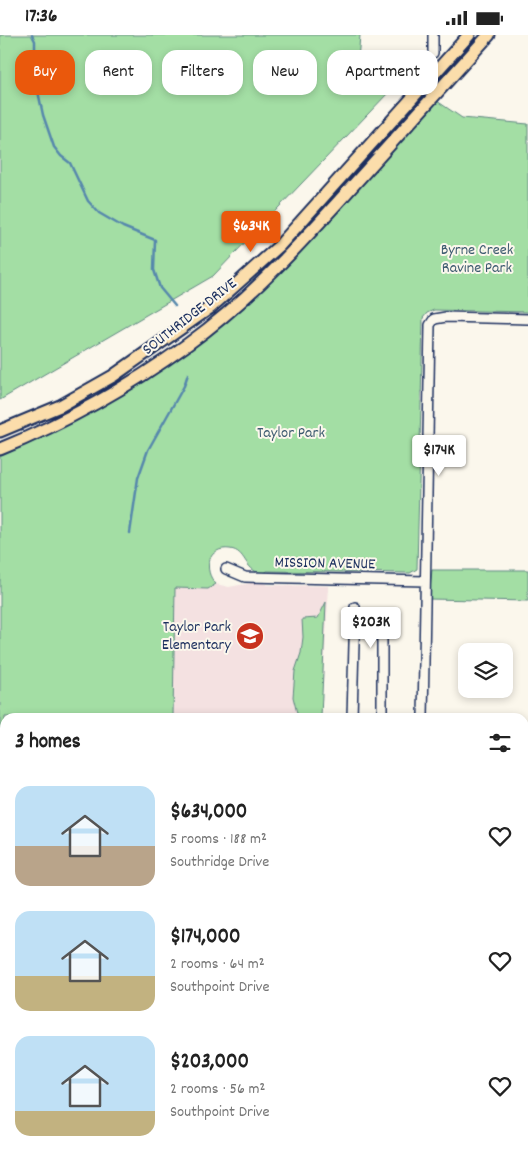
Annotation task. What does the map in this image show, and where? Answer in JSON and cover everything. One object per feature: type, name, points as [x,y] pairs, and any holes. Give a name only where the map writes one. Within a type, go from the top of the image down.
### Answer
[{"type":"main road","name":"SOUTHRIDGE DRIVE","points":[[0,431],[60,406],[105,380],[211,307],[279,246],[469,35]]},
{"type":"main road","name":"SOUTHRIDGE DRIVE","points":[[0,449],[49,428],[129,383],[189,343],[236,304],[279,266],[489,35]]},
{"type":"street","points":[[433,35],[433,50]]},
{"type":"street","points":[[423,713],[429,331],[433,320],[438,317],[528,319]]},
{"type":"street","name":"MISSION AVENUE","points":[[226,569],[245,577],[426,581]]},
{"type":"street","points":[[352,713],[355,607]]},
{"type":"street","points":[[354,626],[382,626],[382,713]]},
{"type":"shaded area","name":"Taylor Park Elementary","points":[[256,582],[268,585],[329,586],[321,713],[173,713],[175,588],[208,589],[216,584],[229,587]]},
{"type":"green space","points":[[0,35],[360,35],[359,50],[327,50],[327,95],[386,95],[213,276],[0,400]]},
{"type":"green space","name":"Taylor Park","points":[[437,101],[462,118],[528,124],[528,312],[434,310],[427,313],[423,318],[417,569],[410,573],[267,571],[263,574],[252,569],[240,553],[235,550],[223,549],[217,551],[212,555],[208,566],[209,572],[216,584],[208,589],[175,588],[173,713],[0,713],[0,455],[59,429],[250,300],[319,232]]},
{"type":"green space","points":[[432,570],[528,570],[528,601],[429,599]]},
{"type":"green space","points":[[326,602],[321,713],[297,713],[293,697],[295,671],[301,653],[303,637],[302,619],[318,618]]},
{"type":"waterway","points":[[32,35],[35,41],[35,77],[43,115],[54,147],[70,163],[88,201],[99,213],[123,227],[155,240],[154,270],[160,288],[175,306]]},
{"type":"waterway","points":[[130,533],[138,478],[148,450],[184,386],[188,374]]},
{"type":"place","name":"Taylor Park Elementary","points":[[250,636]]},
{"type":"park label","name":"Byrne Creek Ravine Park","points":[[477,259]]}]
